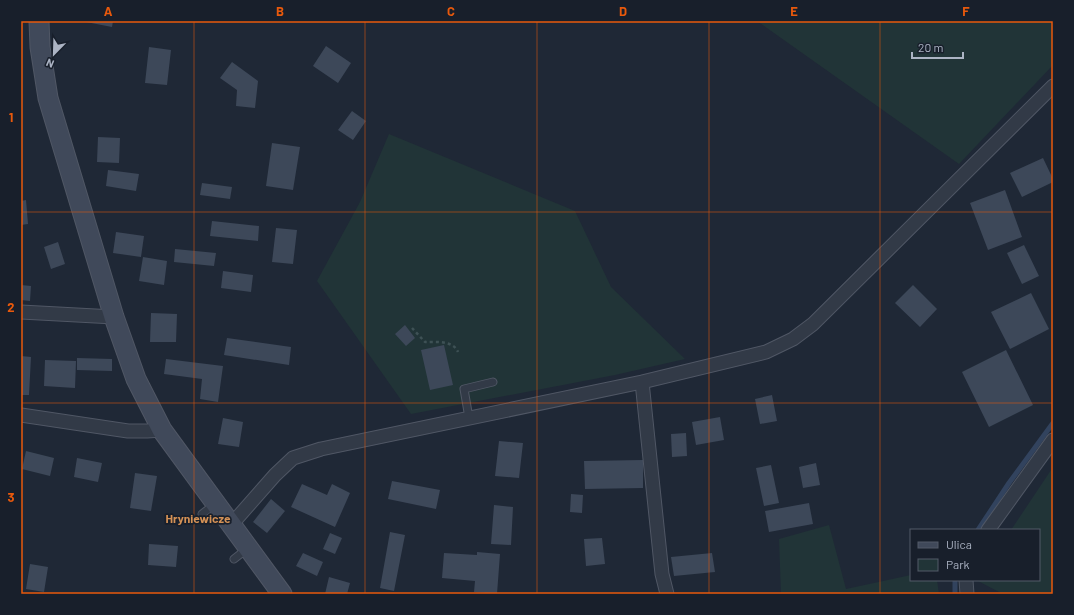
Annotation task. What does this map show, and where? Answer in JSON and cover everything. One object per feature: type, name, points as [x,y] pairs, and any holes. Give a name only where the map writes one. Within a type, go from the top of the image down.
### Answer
[{"type":"street","points":[[39,21],[40,47],[48,98],[114,317],[136,379],[162,430],[209,509],[231,524],[241,554],[282,594]]},
{"type":"street","points":[[231,524],[274,475],[293,458],[322,449],[642,382],[766,352],[793,339],[813,324],[1053,86]]},
{"type":"street","points":[[21,312],[114,317]]},
{"type":"street","points":[[642,382],[666,594]]},
{"type":"street","points":[[21,415],[128,431],[162,430]]},
{"type":"street","points":[[989,529],[1053,440]]},
{"type":"street","points":[[966,581],[967,594]]},
{"type":"lane","points":[[469,418],[464,389],[493,382]]},
{"type":"path","points":[[412,328],[425,342],[448,344],[456,348],[458,352]]},
{"type":"green space","points":[[757,21],[1053,21],[1053,65],[959,164]]},
{"type":"green space","points":[[389,134],[575,211],[611,287],[685,359],[615,375],[411,414],[317,281],[360,202]]},
{"type":"green space","points":[[1053,467],[1053,594],[1003,594],[978,581],[1040,581],[1040,529],[1012,529]]},
{"type":"green space","points":[[829,525],[846,589],[910,575],[910,581],[937,581],[939,594],[781,594],[779,539]]},
{"type":"building","points":[[81,21],[113,21],[112,27]]},
{"type":"building","points":[[326,46],[351,63],[338,83],[313,66]]},
{"type":"building","points":[[149,47],[171,50],[167,85],[145,83]]},
{"type":"building","points":[[232,62],[258,81],[255,108],[236,106],[237,90],[220,78]]},
{"type":"building","points":[[352,111],[366,121],[353,140],[338,130]]},
{"type":"building","points":[[98,137],[120,138],[119,163],[97,162]]},
{"type":"building","points":[[272,143],[300,147],[293,190],[266,186]]},
{"type":"building","points":[[1043,158],[1053,182],[1022,197],[1010,173]]},
{"type":"building","points":[[108,170],[139,174],[136,191],[106,186]]},
{"type":"building","points":[[202,183],[232,187],[230,199],[200,195]]},
{"type":"building","points":[[1005,190],[1022,237],[988,250],[970,203]]},
{"type":"building","points":[[26,200],[28,224],[21,225],[21,201]]},
{"type":"building","points":[[212,221],[259,226],[258,241],[210,236]]},
{"type":"building","points":[[276,228],[297,230],[293,264],[272,262]]},
{"type":"building","points":[[116,232],[144,236],[141,257],[113,253]]},
{"type":"building","points":[[58,242],[65,264],[51,269],[44,247]]},
{"type":"building","points":[[1024,245],[1039,276],[1022,284],[1007,253]]},
{"type":"building","points":[[175,249],[216,253],[214,266],[174,262]]},
{"type":"building","points":[[143,257],[167,261],[164,285],[139,281]]},
{"type":"building","points":[[223,271],[253,275],[251,292],[221,288]]},
{"type":"building","points":[[21,285],[31,286],[30,301],[21,300]]},
{"type":"building","points":[[913,285],[937,309],[920,327],[895,303]]},
{"type":"building","points":[[1031,293],[1049,329],[1010,349],[991,312]]},
{"type":"building","points":[[151,313],[177,314],[176,342],[150,342]]},
{"type":"building","points":[[405,325],[415,338],[406,346],[395,334]]},
{"type":"building","points":[[227,338],[291,347],[289,365],[224,355]]},
{"type":"building","points":[[444,345],[453,385],[430,390],[421,350]]},
{"type":"building","points":[[1006,350],[1033,405],[989,427],[962,372]]},
{"type":"building","points":[[21,356],[31,357],[29,395],[21,395]]},
{"type":"building","points":[[77,358],[112,359],[112,371],[77,370]]},
{"type":"building","points":[[166,359],[223,366],[218,402],[200,399],[202,379],[164,374]]},
{"type":"building","points":[[45,360],[76,361],[75,388],[44,386]]},
{"type":"building","points":[[772,395],[777,421],[760,424],[755,399]]},
{"type":"building","points":[[720,417],[724,440],[696,445],[692,422]]},
{"type":"building","points":[[223,418],[243,422],[239,447],[218,444]]},
{"type":"building","points":[[686,433],[687,456],[672,457],[671,434]]},
{"type":"building","points":[[499,441],[523,443],[519,478],[495,476]]},
{"type":"building","points":[[26,451],[54,458],[50,476],[22,469]]},
{"type":"building","points":[[77,458],[102,463],[98,482],[74,477]]},
{"type":"building","points":[[643,460],[643,488],[585,489],[584,461]]},
{"type":"building","points":[[816,463],[820,485],[803,488],[799,467]]},
{"type":"building","points":[[771,465],[779,503],[764,506],[756,468]]},
{"type":"building","points":[[135,473],[157,476],[151,511],[130,508]]},
{"type":"building","points":[[392,481],[440,490],[436,509],[388,499]]},
{"type":"building","points":[[302,484],[327,495],[332,484],[350,493],[335,527],[291,507]]},
{"type":"building","points":[[571,494],[583,495],[582,513],[570,512]]},
{"type":"building","points":[[271,499],[285,511],[267,533],[253,522]]},
{"type":"building","points":[[809,503],[813,524],[769,532],[765,511]]},
{"type":"building","points":[[494,505],[513,507],[511,545],[491,544]]},
{"type":"building","points":[[390,532],[405,535],[394,591],[380,588]]},
{"type":"building","points":[[330,533],[342,538],[335,554],[323,549]]},
{"type":"building","points":[[602,538],[605,564],[586,566],[584,539]]},
{"type":"building","points":[[149,544],[178,546],[176,567],[148,565]]},
{"type":"building","points":[[477,552],[500,554],[497,594],[474,592],[475,581],[442,578],[444,553],[477,555]]},
{"type":"building","points":[[303,553],[323,562],[317,576],[296,566]]},
{"type":"building","points":[[712,553],[715,572],[674,576],[671,557]]},
{"type":"building","points":[[30,564],[48,567],[44,592],[26,589]]},
{"type":"building","points":[[329,577],[350,583],[347,594],[325,594]]},
{"type":"waterway","points":[[979,529],[1009,483],[1053,423]]},
{"type":"waterway","points":[[955,581],[955,594]]},
{"type":"district","name":"Hryniewicze","points":[[198,519]]}]
